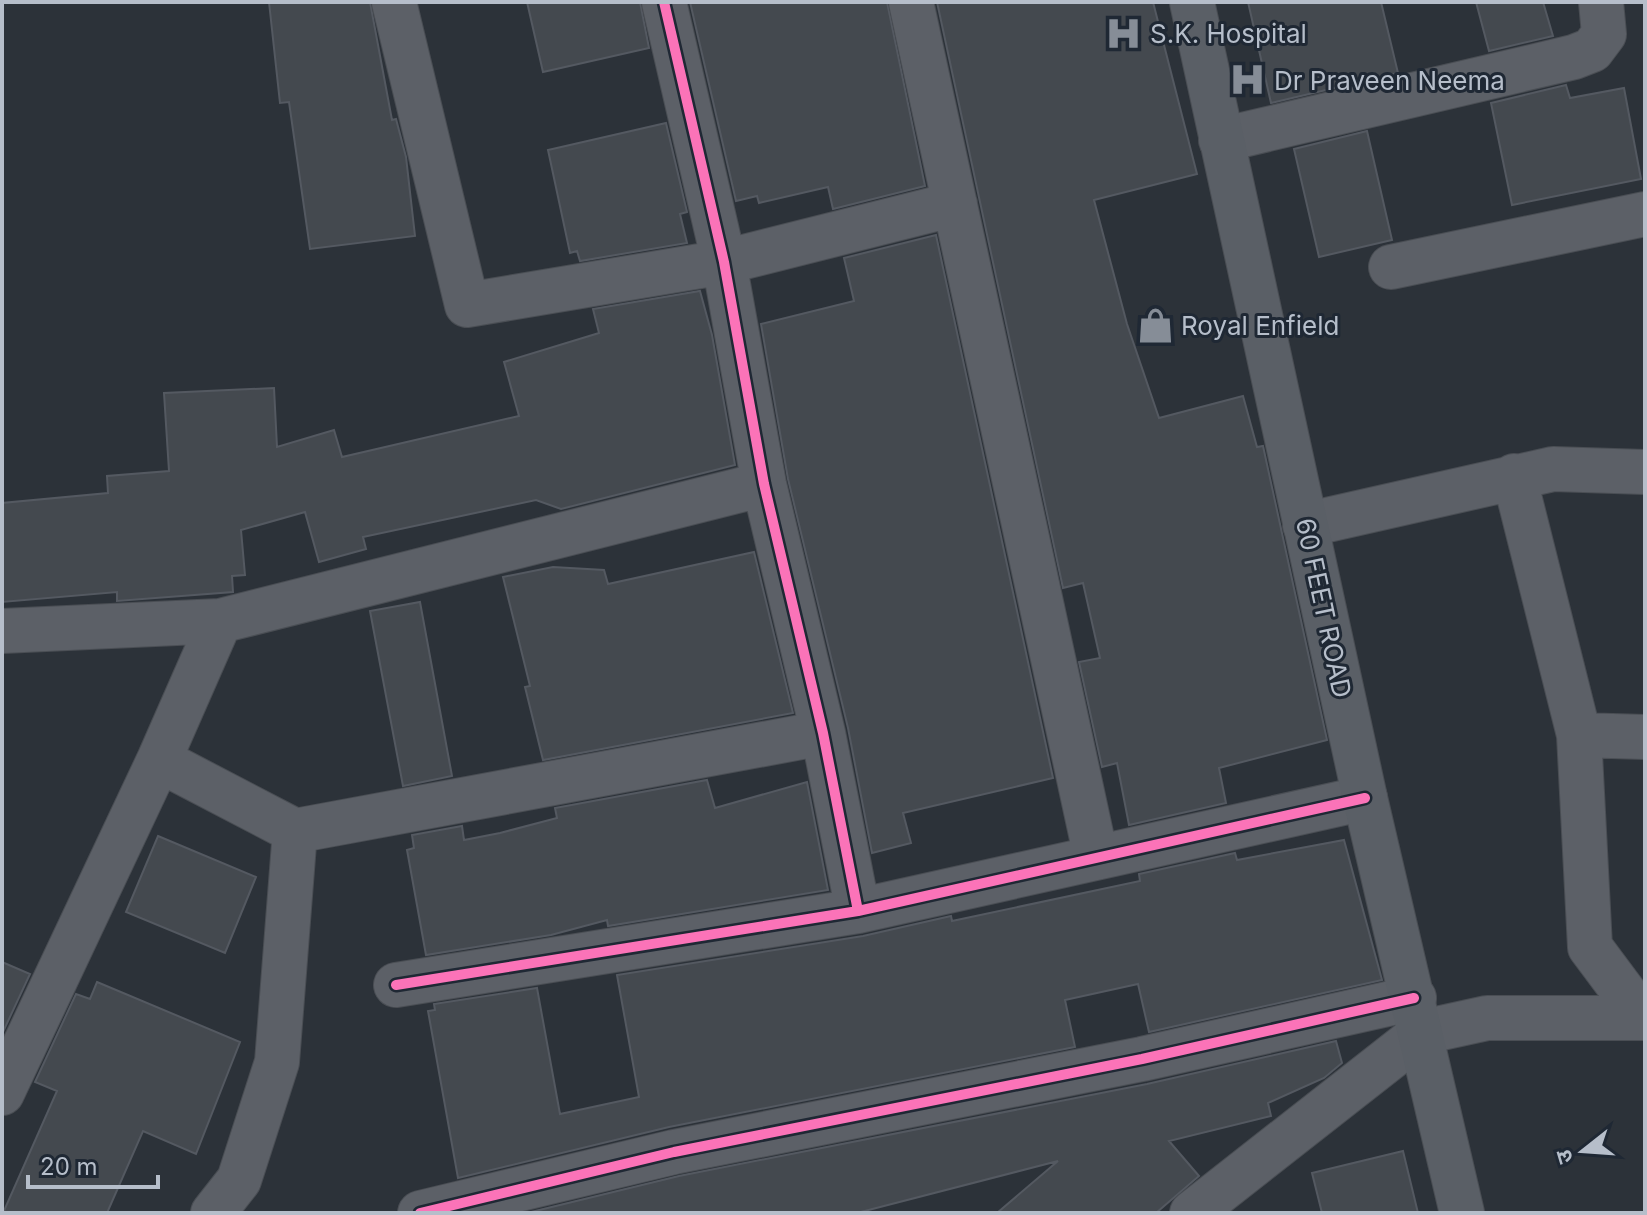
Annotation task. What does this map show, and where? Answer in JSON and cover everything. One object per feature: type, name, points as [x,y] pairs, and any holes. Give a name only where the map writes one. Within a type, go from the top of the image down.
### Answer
[{"type":"main road","name":"60 FEET ROAD","points":[[1192,2],[1365,798],[1462,1213]]},
{"type":"street","points":[[394,2],[467,305],[724,262],[955,204]]},
{"type":"street","points":[[664,2],[724,262],[764,484],[823,733],[858,911]]},
{"type":"street","points":[[911,2],[1096,857]]},
{"type":"street","points":[[1221,140],[1574,57],[1592,50],[1604,34],[1601,2]]},
{"type":"street","points":[[1391,267],[1645,214]]},
{"type":"street","points":[[1305,525],[1553,469],[1645,472]]},
{"type":"street","points":[[1514,476],[1579,735],[1590,947],[1644,1018]]},
{"type":"street","points":[[2,631],[220,621],[764,484]]},
{"type":"street","points":[[2,1093],[159,760],[220,621]]},
{"type":"street","points":[[159,760],[295,831],[823,733]]},
{"type":"street","points":[[1579,735],[1645,737]]},
{"type":"street","points":[[396,985],[858,911],[1365,798]]},
{"type":"street","points":[[213,1213],[239,1180],[277,1062],[295,831]]},
{"type":"street","points":[[420,1213],[674,1152],[1142,1059],[1418,1015],[1644,1018]]},
{"type":"street","points":[[1192,1213],[1231,1198],[1418,1015]]},
{"type":"building","points":[[269,2],[370,2],[392,120],[396,119],[406,157],[415,236],[310,249],[289,102],[280,103]]},
{"type":"building","points":[[527,2],[640,2],[649,48],[543,72]]},
{"type":"building","points":[[690,2],[887,2],[925,186],[833,209],[828,187],[759,203],[757,196],[736,201]]},
{"type":"building","points":[[937,2],[1153,2],[1197,174],[1094,200],[1127,324],[1159,418],[1243,396],[1257,447],[1263,446],[1327,740],[1219,768],[1226,803],[1129,825],[1117,763],[1102,767],[1079,662],[1100,658],[1083,583],[1063,588]]},
{"type":"building","points":[[1248,2],[1381,2],[1398,73],[1271,103]]},
{"type":"building","points":[[1476,2],[1543,2],[1553,36],[1489,51]]},
{"type":"building","points":[[1566,85],[1570,98],[1624,88],[1641,179],[1512,205],[1491,103]]},
{"type":"building","points":[[666,123],[687,212],[680,214],[687,243],[580,261],[577,251],[570,253],[548,150]]},
{"type":"building","points":[[1367,131],[1392,240],[1319,257],[1294,149]]},
{"type":"building","points":[[936,235],[1053,778],[903,813],[911,843],[872,853],[848,728],[788,479],[761,324],[854,301],[844,258]]},
{"type":"building","points":[[700,291],[712,335],[735,465],[561,509],[536,500],[363,537],[366,549],[319,562],[305,512],[241,530],[245,575],[232,576],[233,592],[117,601],[117,592],[2,602],[2,503],[108,493],[107,476],[169,471],[164,393],[274,388],[277,447],[334,430],[342,457],[519,416],[504,362],[599,333],[593,309]]},
{"type":"building","points":[[754,552],[793,713],[543,760],[525,687],[530,686],[503,577],[553,567],[604,570],[608,584]]},
{"type":"building","points":[[420,602],[452,776],[403,786],[370,611]]},
{"type":"building","points":[[707,780],[715,808],[807,782],[828,890],[608,926],[607,920],[551,935],[426,955],[407,850],[414,848],[412,835],[462,826],[464,840],[557,818],[555,808]]},
{"type":"building","points":[[158,836],[256,877],[225,953],[126,912]]},
{"type":"building","points":[[1344,840],[1382,980],[1149,1032],[1138,984],[1065,1000],[1075,1047],[669,1127],[458,1178],[428,1011],[435,1010],[434,1004],[537,988],[560,1114],[639,1097],[617,975],[863,936],[951,916],[952,921],[1140,881],[1139,874],[1235,853],[1237,860]]},
{"type":"building","points":[[2,962],[30,974],[2,1034]]},
{"type":"building","points":[[97,982],[240,1042],[196,1154],[143,1131],[107,1213],[3,1213],[57,1091],[35,1082],[76,994],[90,999]]},
{"type":"building","points":[[1336,1041],[1342,1063],[1324,1078],[1268,1103],[1271,1116],[1169,1141],[1199,1176],[1156,1213],[997,1213],[1058,1161],[857,1213],[527,1213],[679,1176],[1147,1084]]},
{"type":"building","points":[[1403,1151],[1418,1213],[1322,1213],[1312,1173]]},
{"type":"cycle path","points":[[664,2],[724,262],[764,484],[823,733],[858,911]]},
{"type":"cycle path","points":[[396,985],[858,911],[1365,798]]},
{"type":"cycle path","points":[[420,1213],[674,1152],[1142,1059],[1414,998]]},
{"type":"place","name":"S.K. Hospital","points":[[1124,33]]},
{"type":"place","name":"Dr Praveen Neema","points":[[1248,80]]},
{"type":"place","name":"Royal Enfield","points":[[1155,325]]}]
